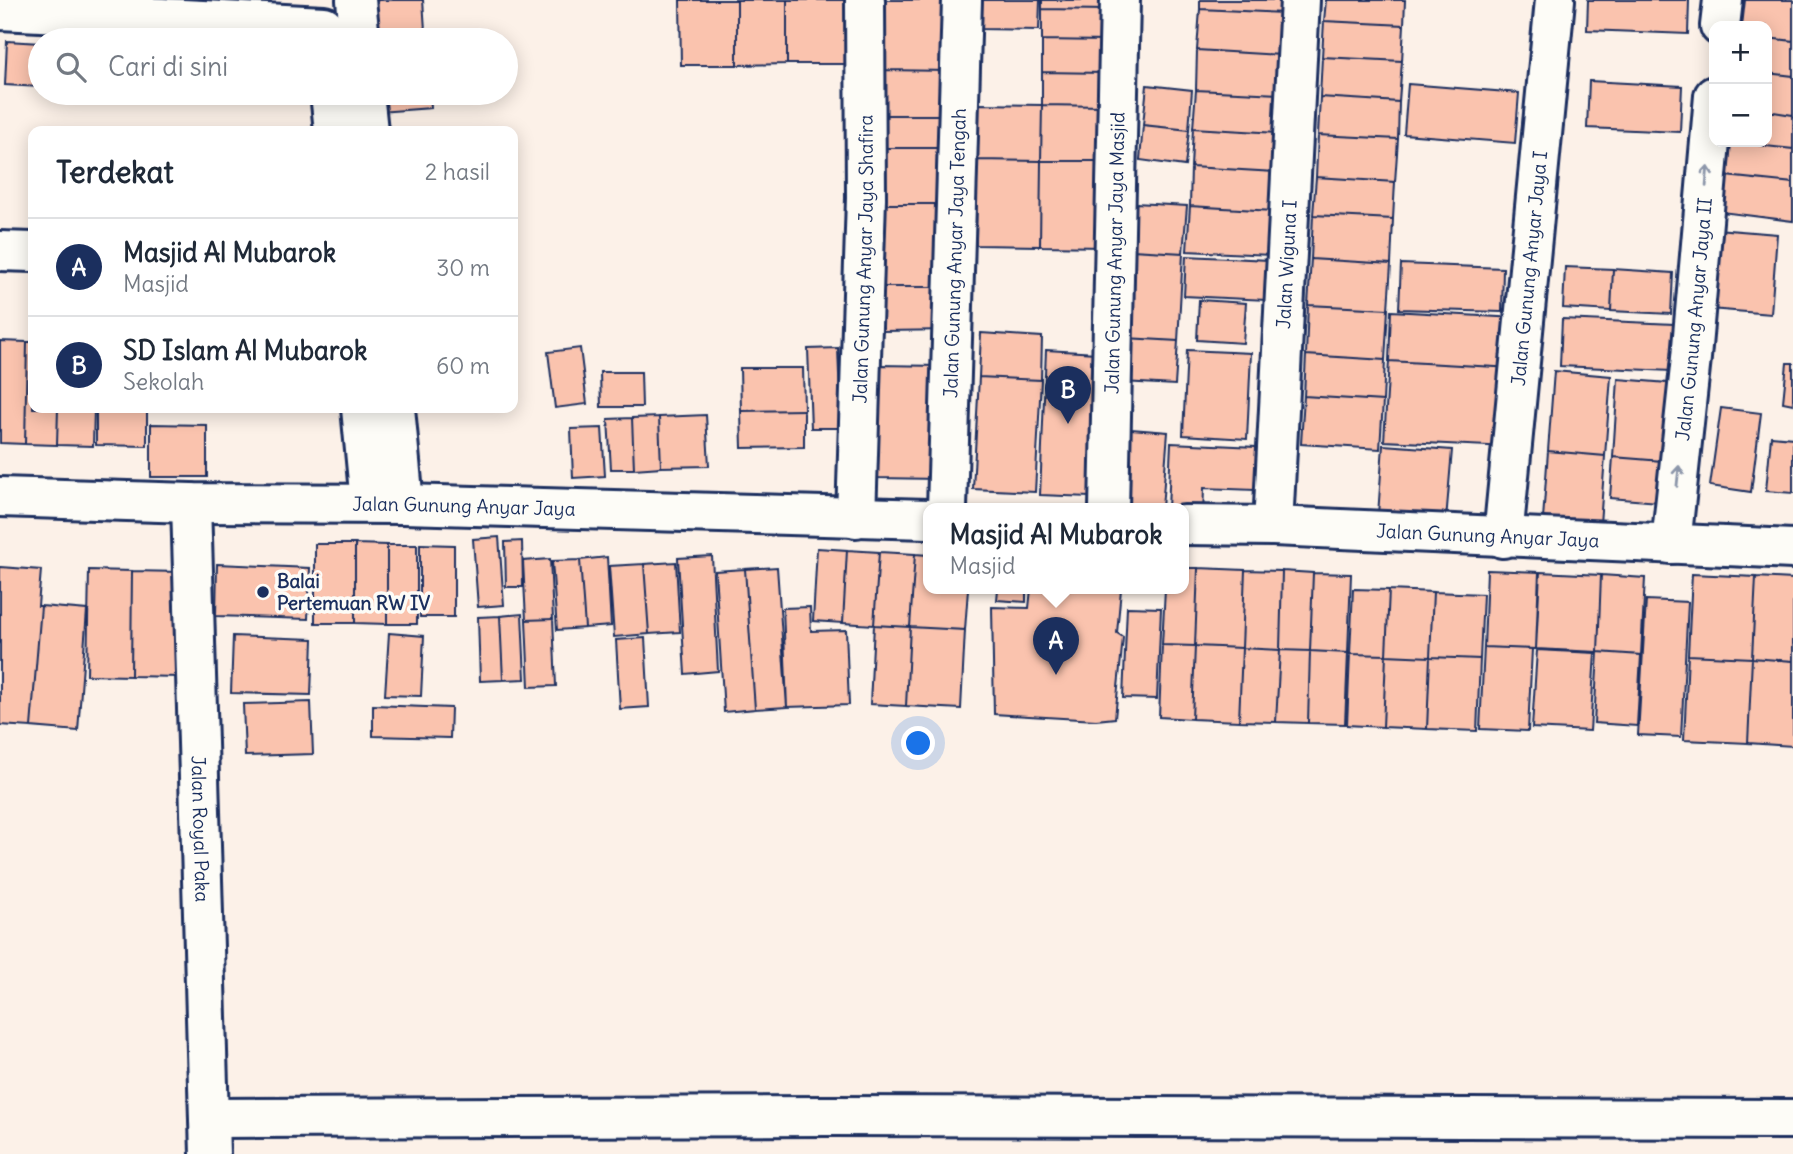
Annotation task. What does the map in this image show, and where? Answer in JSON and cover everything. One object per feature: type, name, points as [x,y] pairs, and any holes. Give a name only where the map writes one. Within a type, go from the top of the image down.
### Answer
[{"type":"street","points":[[356,0],[358,28]]},
{"type":"street","name":"Jalan Gunung Anyar Jaya Shafira","points":[[856,518],[866,198],[865,0]]},
{"type":"street","name":"Jalan Gunung Anyar Jaya Tengah","points":[[947,503],[962,0]]},
{"type":"street","name":"Jalan Gunung Anyar Jaya Masjid","points":[[1109,503],[1121,0]]},
{"type":"street","name":"Jalan Wiguna I","points":[[1273,526],[1300,0]]},
{"type":"street","name":"Jalan Gunung Anyar Jaya I","points":[[1503,538],[1555,0]]},
{"type":"street","points":[[1721,21],[1723,0]]},
{"type":"street","points":[[0,10],[323,22]]},
{"type":"street","points":[[331,105],[333,126]]},
{"type":"street","points":[[366,105],[368,126]]},
{"type":"street","name":"Jalan Gunung Anyar Jaya II","points":[[1671,544],[1710,147]]},
{"type":"street","points":[[0,251],[28,252]]},
{"type":"street","points":[[362,413],[387,504]]},
{"type":"street","points":[[387,504],[395,413]]},
{"type":"street","name":"Jalan Gunung Anyar Jaya","points":[[0,496],[191,503],[387,504],[923,519]]},
{"type":"street","name":"Jalan Royal Paka","points":[[191,503],[210,1136]]},
{"type":"street","name":"Jalan Gunung Anyar Jaya","points":[[1189,525],[1273,526],[1793,549]]},
{"type":"street","points":[[210,1136],[886,1116],[1793,1119]]},
{"type":"building","points":[[371,0],[423,0],[425,28],[373,28]]},
{"type":"building","points":[[680,0],[737,0],[737,65],[681,65]]},
{"type":"building","points":[[737,0],[787,0],[787,64],[737,65]]},
{"type":"building","points":[[787,0],[855,0],[856,64],[787,64]]},
{"type":"building","points":[[882,0],[950,0],[950,71],[883,70]]},
{"type":"building","points":[[980,0],[1040,0],[1039,30],[980,29]]},
{"type":"building","points":[[1042,0],[1106,0],[1106,10],[1042,9]]},
{"type":"building","points":[[1200,0],[1284,0],[1283,13],[1200,9]]},
{"type":"building","points":[[1326,0],[1405,0],[1404,25],[1324,21]]},
{"type":"building","points":[[1588,0],[1689,0],[1688,34],[1587,30]]},
{"type":"building","points":[[1745,0],[1793,0],[1793,41],[1772,39],[1772,21],[1743,21]]},
{"type":"building","points":[[1042,9],[1106,10],[1106,41],[1042,40]]},
{"type":"building","points":[[1200,9],[1283,13],[1281,55],[1197,50]]},
{"type":"building","points":[[1324,21],[1404,25],[1402,61],[1322,57]]},
{"type":"building","points":[[1772,39],[1793,41],[1793,76],[1772,74]]},
{"type":"building","points":[[1042,40],[1106,41],[1105,73],[1042,72]]},
{"type":"building","points":[[7,41],[28,42],[28,86],[5,85]]},
{"type":"building","points":[[1197,50],[1281,55],[1279,94],[1196,90]]},
{"type":"building","points":[[1322,57],[1402,61],[1399,102],[1320,97]]},
{"type":"building","points":[[883,70],[950,71],[950,115],[882,115]]},
{"type":"building","points":[[1042,72],[1105,73],[1105,106],[1042,105]]},
{"type":"building","points":[[1772,74],[1793,76],[1793,115],[1772,112]]},
{"type":"building","points":[[1589,81],[1682,86],[1680,132],[1587,128]]},
{"type":"building","points":[[1408,84],[1519,93],[1515,143],[1404,134]]},
{"type":"building","points":[[1147,85],[1192,90],[1189,130],[1143,125]]},
{"type":"building","points":[[1196,90],[1279,94],[1277,133],[1193,128]]},
{"type":"building","points":[[1320,97],[1399,102],[1398,139],[1318,135]]},
{"type":"building","points":[[977,104],[1042,105],[1041,161],[977,160]]},
{"type":"building","points":[[379,105],[431,105],[431,108],[379,112]]},
{"type":"building","points":[[1042,105],[1105,106],[1105,161],[1041,161]]},
{"type":"building","points":[[1772,112],[1793,115],[1793,149],[1772,147]]},
{"type":"building","points":[[882,115],[950,115],[950,148],[883,148]]},
{"type":"building","points":[[1143,125],[1189,130],[1185,166],[1140,160]]},
{"type":"building","points":[[1193,128],[1277,133],[1275,172],[1191,167]]},
{"type":"building","points":[[1318,135],[1398,139],[1395,182],[1316,177]]},
{"type":"building","points":[[1729,147],[1793,149],[1793,183],[1726,176]]},
{"type":"building","points":[[883,148],[950,148],[951,204],[883,204]]},
{"type":"building","points":[[977,160],[1041,161],[1040,246],[976,245]]},
{"type":"building","points":[[1041,161],[1105,161],[1104,247],[1040,246]]},
{"type":"building","points":[[1191,167],[1275,172],[1273,211],[1190,206]]},
{"type":"building","points":[[1726,176],[1793,183],[1793,221],[1721,212]]},
{"type":"building","points":[[1316,177],[1395,182],[1393,219],[1313,215]]},
{"type":"building","points":[[1135,203],[1187,206],[1183,253],[1132,250]]},
{"type":"building","points":[[883,204],[951,204],[950,287],[883,287]]},
{"type":"building","points":[[1190,206],[1273,211],[1271,255],[1187,251]]},
{"type":"building","points":[[1313,215],[1393,219],[1391,264],[1311,259]]},
{"type":"building","points":[[1716,229],[1777,234],[1771,314],[1710,309]]},
{"type":"building","points":[[1132,250],[1183,253],[1178,341],[1126,338]]},
{"type":"building","points":[[1186,256],[1269,260],[1267,300],[1184,296]]},
{"type":"building","points":[[1311,259],[1391,264],[1388,309],[1308,305]]},
{"type":"building","points":[[1401,264],[1503,268],[1502,312],[1399,309]]},
{"type":"building","points":[[1565,267],[1613,269],[1611,311],[1563,308]]},
{"type":"building","points":[[1613,269],[1673,273],[1671,314],[1611,311]]},
{"type":"building","points":[[883,287],[950,287],[951,330],[883,331]]},
{"type":"building","points":[[1199,300],[1246,303],[1243,343],[1197,340]]},
{"type":"building","points":[[1308,305],[1388,309],[1385,360],[1306,355]]},
{"type":"building","points":[[1391,311],[1516,318],[1513,368],[1389,361]]},
{"type":"building","points":[[1562,319],[1674,324],[1672,371],[1560,366]]},
{"type":"building","points":[[981,333],[1042,337],[1041,380],[979,377]]},
{"type":"building","points":[[1126,338],[1178,341],[1175,385],[1123,382]]},
{"type":"building","points":[[0,341],[27,342],[25,444],[0,443]]},
{"type":"building","points":[[28,342],[28,413],[58,413],[57,445],[25,444]]},
{"type":"building","points":[[580,348],[587,404],[555,408],[548,352]]},
{"type":"building","points":[[838,348],[841,428],[811,428],[808,349]]},
{"type":"building","points":[[1046,350],[1096,353],[1090,497],[1040,495]]},
{"type":"building","points":[[1187,350],[1251,353],[1247,439],[1183,435]]},
{"type":"building","points":[[1306,355],[1385,360],[1383,401],[1304,396]]},
{"type":"building","points":[[1389,361],[1513,368],[1509,447],[1384,441]]},
{"type":"building","points":[[1787,363],[1793,363],[1793,404],[1783,402]]},
{"type":"building","points":[[879,365],[941,366],[939,479],[877,478]]},
{"type":"building","points":[[740,368],[803,368],[804,410],[741,411]]},
{"type":"building","points":[[1554,371],[1611,376],[1605,456],[1548,451]]},
{"type":"building","points":[[600,372],[641,372],[642,407],[601,407]]},
{"type":"building","points":[[979,377],[1041,380],[1035,492],[973,489]]},
{"type":"building","points":[[1618,379],[1668,383],[1662,461],[1613,457]]},
{"type":"building","points":[[1304,396],[1383,401],[1380,449],[1301,444]]},
{"type":"building","points":[[1721,408],[1761,413],[1751,492],[1710,486]]},
{"type":"building","points":[[804,410],[804,447],[742,448],[741,411]]},
{"type":"building","points":[[58,413],[94,413],[93,446],[57,445]]},
{"type":"building","points":[[96,413],[147,413],[147,446],[96,445]]},
{"type":"building","points":[[706,415],[709,466],[661,467],[659,417]]},
{"type":"building","points":[[659,417],[661,467],[634,469],[632,418]]},
{"type":"building","points":[[632,418],[634,469],[611,469],[608,419]]},
{"type":"building","points":[[151,424],[207,425],[207,477],[151,477]]},
{"type":"building","points":[[602,428],[605,476],[573,478],[571,429]]},
{"type":"building","points":[[1118,428],[1168,432],[1162,503],[1112,503]]},
{"type":"building","points":[[1771,436],[1793,438],[1793,493],[1766,491]]},
{"type":"building","points":[[1171,443],[1256,447],[1255,490],[1204,488],[1203,517],[1189,511],[1189,503],[1168,503]]},
{"type":"building","points":[[1383,445],[1452,450],[1446,520],[1378,515]]},
{"type":"building","points":[[1548,451],[1605,456],[1600,524],[1543,519]]},
{"type":"building","points":[[1613,457],[1662,461],[1659,502],[1610,498]]},
{"type":"building","points":[[499,537],[504,605],[478,607],[473,539]]},
{"type":"building","points":[[522,541],[523,587],[506,587],[505,542]]},
{"type":"building","points":[[315,544],[355,544],[355,623],[315,623]]},
{"type":"building","points":[[355,544],[387,545],[387,624],[355,623]]},
{"type":"building","points":[[420,544],[454,545],[454,617],[420,617]]},
{"type":"building","points":[[387,545],[417,545],[417,624],[387,624]]},
{"type":"building","points":[[817,548],[847,550],[843,623],[813,621]]},
{"type":"building","points":[[847,550],[879,552],[874,625],[843,623]]},
{"type":"building","points":[[879,552],[915,554],[910,627],[874,625]]},
{"type":"building","points":[[915,554],[923,555],[923,594],[968,594],[965,630],[910,627]]},
{"type":"building","points":[[712,556],[718,671],[685,674],[678,558]]},
{"type":"building","points":[[607,557],[611,626],[585,628],[580,560]]},
{"type":"building","points":[[550,559],[553,619],[526,620],[523,561]]},
{"type":"building","points":[[580,560],[585,628],[557,630],[552,561]]},
{"type":"building","points":[[676,562],[680,632],[649,634],[644,564]]},
{"type":"building","name":"Balai Pertemuan RW IV","points":[[217,564],[310,568],[308,619],[216,616]]},
{"type":"building","points":[[644,564],[649,634],[614,637],[609,566]]},
{"type":"building","points":[[0,567],[41,570],[38,606],[41,606],[31,727],[0,725]]},
{"type":"building","points":[[777,567],[787,707],[755,709],[745,569]]},
{"type":"building","points":[[1189,568],[1198,568],[1195,646],[1162,645],[1165,594],[1189,594]]},
{"type":"building","points":[[1198,568],[1245,570],[1242,648],[1195,646]]},
{"type":"building","points":[[745,569],[755,709],[724,712],[715,571]]},
{"type":"building","points":[[89,570],[132,571],[131,676],[87,675]]},
{"type":"building","points":[[1245,570],[1282,571],[1280,650],[1242,648]]},
{"type":"building","points":[[1487,570],[1539,572],[1536,649],[1484,647]]},
{"type":"building","points":[[132,571],[181,572],[180,677],[131,676]]},
{"type":"building","points":[[1282,571],[1313,573],[1310,651],[1280,650]]},
{"type":"building","points":[[1540,572],[1601,575],[1598,652],[1536,649]]},
{"type":"building","points":[[1313,573],[1351,574],[1348,653],[1310,651]]},
{"type":"building","points":[[1692,574],[1756,577],[1752,658],[1688,655]]},
{"type":"building","points":[[1601,575],[1645,578],[1641,655],[1598,652]]},
{"type":"building","points":[[1756,577],[1793,579],[1793,661],[1752,658]]},
{"type":"building","points":[[1353,589],[1389,590],[1386,655],[1350,654]]},
{"type":"building","points":[[1389,590],[1433,592],[1430,657],[1386,655]]},
{"type":"building","points":[[1433,592],[1483,594],[1480,659],[1430,657]]},
{"type":"building","points":[[998,594],[1026,594],[1026,602],[997,600]]},
{"type":"building","points":[[1030,594],[1121,594],[1117,633],[1123,637],[1115,718],[1096,720],[994,714],[992,607],[1029,608]]},
{"type":"building","points":[[1646,600],[1688,602],[1681,737],[1638,735]]},
{"type":"building","points":[[41,606],[87,610],[78,731],[31,727]]},
{"type":"building","points":[[810,607],[811,631],[846,630],[849,705],[787,707],[783,608]]},
{"type":"building","points":[[1127,607],[1161,608],[1157,699],[1123,698]]},
{"type":"building","points":[[522,614],[525,679],[503,680],[500,616]]},
{"type":"building","points":[[500,616],[503,680],[480,681],[478,617]]},
{"type":"building","points":[[553,619],[556,686],[529,687],[526,620]]},
{"type":"building","points":[[874,625],[910,627],[906,706],[870,704]]},
{"type":"building","points":[[910,627],[965,630],[961,709],[906,706]]},
{"type":"building","points":[[389,633],[424,636],[421,696],[385,695]]},
{"type":"building","points":[[233,636],[313,639],[311,695],[231,693]]},
{"type":"building","points":[[645,638],[649,707],[620,709],[616,640]]},
{"type":"building","points":[[1162,645],[1195,646],[1192,719],[1159,717]]},
{"type":"building","points":[[1195,646],[1242,648],[1239,721],[1192,719]]},
{"type":"building","points":[[1484,647],[1532,649],[1528,731],[1480,729]]},
{"type":"building","points":[[1242,648],[1280,650],[1276,722],[1239,721]]},
{"type":"building","points":[[1280,650],[1310,651],[1308,723],[1276,722]]},
{"type":"building","points":[[1537,650],[1595,653],[1590,731],[1532,728]]},
{"type":"building","points":[[1310,651],[1348,653],[1345,724],[1308,723]]},
{"type":"building","points":[[1598,652],[1641,655],[1637,726],[1594,723]]},
{"type":"building","points":[[1350,654],[1386,655],[1383,727],[1347,725]]},
{"type":"building","points":[[1386,655],[1430,657],[1427,729],[1383,727]]},
{"type":"building","points":[[1688,655],[1752,658],[1748,743],[1684,740]]},
{"type":"building","points":[[1430,657],[1480,659],[1477,731],[1427,729]]},
{"type":"building","points":[[1752,658],[1793,661],[1793,746],[1748,743]]},
{"type":"building","points":[[311,702],[313,754],[245,756],[243,704]]},
{"type":"building","points":[[373,705],[451,708],[450,738],[373,736]]},
{"type":"place","name":"SD Islam Al Mubarok","points":[[1068,424]]},
{"type":"place","name":"Balai Pertemuan RW IV","points":[[263,592]]},
{"type":"place","name":"Masjid Al Mubarok","points":[[1056,675]]}]
